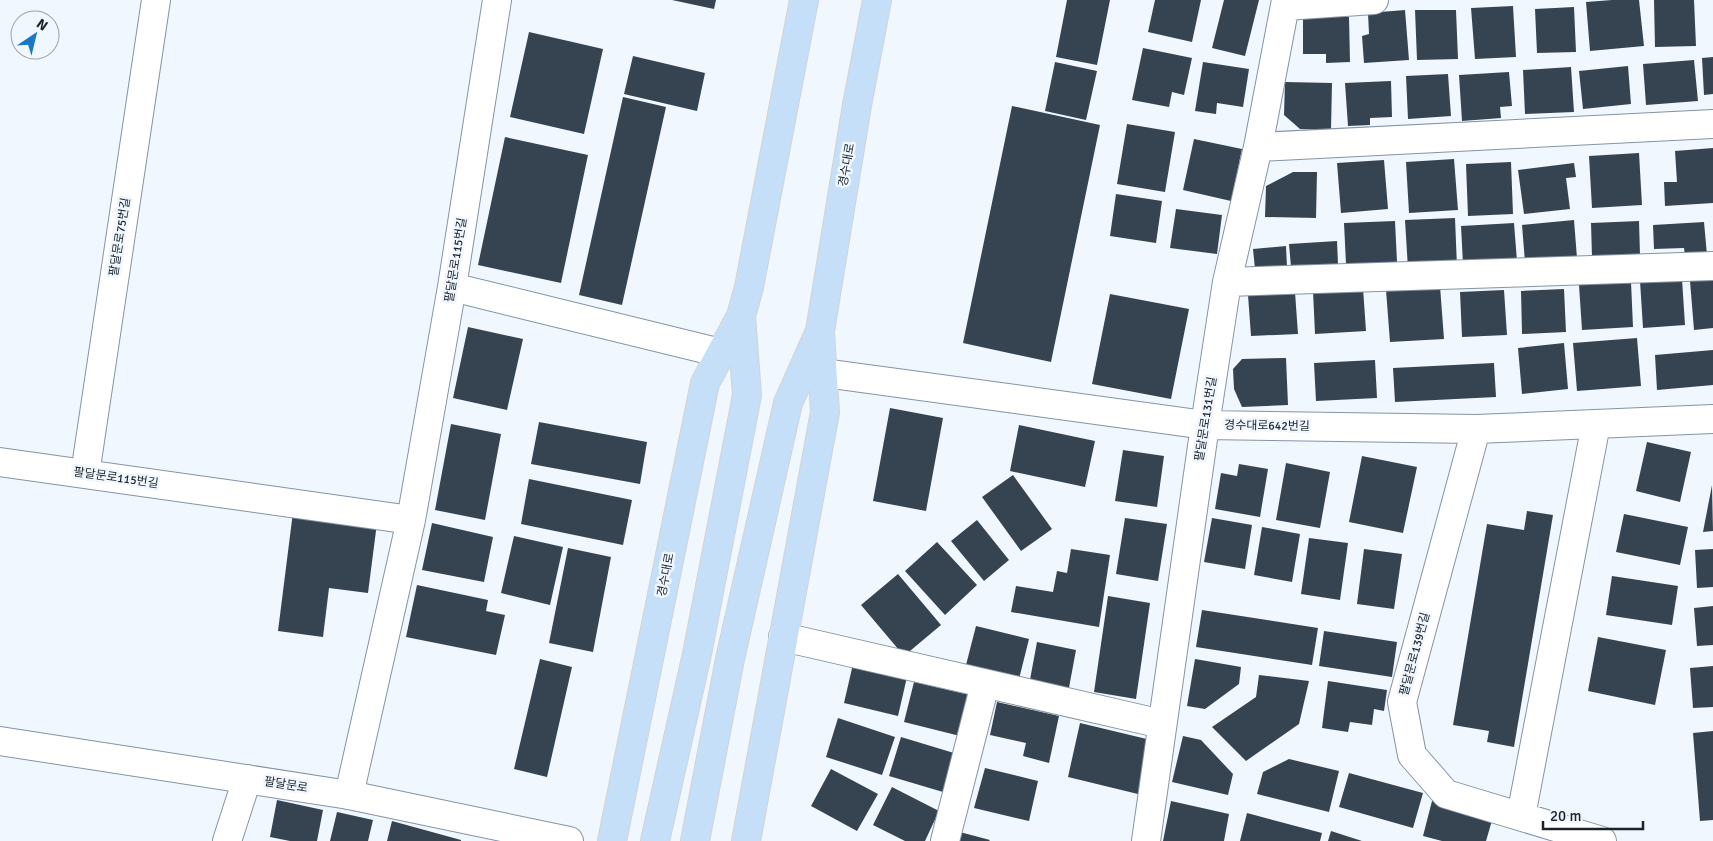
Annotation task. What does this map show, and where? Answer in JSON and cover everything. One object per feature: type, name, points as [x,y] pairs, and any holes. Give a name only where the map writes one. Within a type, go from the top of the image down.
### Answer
[{"type":"main road","name":"경수대로","points":[[612,841],[704,383],[741,316],[749,287],[804,0]]},
{"type":"main road","name":"경수대로","points":[[695,841],[730,659],[788,403],[820,331],[877,0]]},
{"type":"main road","name":"경수대로","points":[[655,841],[696,654],[747,395],[741,316]]},
{"type":"main road","name":"경수대로","points":[[746,841],[825,412],[820,331]]},
{"type":"street","name":"팔달문로75번길","points":[[85,474],[156,0]]},
{"type":"street","name":"팔달문로115번길","points":[[349,795],[411,520],[452,286],[497,0]]},
{"type":"street","points":[[1285,3],[1374,0]]},
{"type":"street","name":"팔달문로131번길","points":[[1146,841],[1227,282],[1258,148],[1285,3]]},
{"type":"street","points":[[1258,148],[1713,124]]},
{"type":"street","points":[[1227,282],[1713,266]]},
{"type":"street","points":[[452,286],[721,353]]},
{"type":"street","name":"경수대로642번길","points":[[824,373],[1205,426],[1476,429],[1713,419]]},
{"type":"street","points":[[1521,816],[1596,424]]},
{"type":"street","name":"팔달문로139번길","points":[[1476,429],[1402,702],[1412,755],[1446,794],[1521,816],[1592,840]]},
{"type":"street","name":"팔달문로115번길","points":[[0,462],[411,520]]},
{"type":"street","points":[[784,637],[1162,724]]},
{"type":"street","points":[[945,841],[985,684]]},
{"type":"street","name":"팔달문로","points":[[0,741],[349,795],[569,841]]},
{"type":"street","points":[[227,841],[247,779]]},
{"type":"building","points":[[672,0],[716,0],[714,9]]},
{"type":"building","points":[[1067,0],[1110,0],[1097,65],[1056,57]]},
{"type":"building","points":[[1155,0],[1201,0],[1192,42],[1148,32]]},
{"type":"building","points":[[1224,0],[1259,0],[1245,56],[1212,48]]},
{"type":"building","points":[[1639,0],[1644,46],[1590,51],[1586,2]]},
{"type":"building","points":[[1654,0],[1694,0],[1696,46],[1655,47]]},
{"type":"building","points":[[1513,6],[1516,57],[1475,59],[1471,8]]},
{"type":"building","points":[[1574,7],[1576,52],[1537,53],[1535,9]]},
{"type":"building","points":[[1405,10],[1409,60],[1364,63],[1362,36],[1369,34],[1368,13]]},
{"type":"building","points":[[1415,10],[1456,10],[1458,59],[1417,60]]},
{"type":"building","points":[[1303,17],[1349,17],[1350,62],[1326,63],[1326,54],[1303,54]]},
{"type":"building","points":[[529,32],[603,49],[584,134],[510,117]]},
{"type":"building","points":[[1143,48],[1192,58],[1184,95],[1172,92],[1169,107],[1132,100]]},
{"type":"building","points":[[633,56],[705,73],[697,111],[624,94]]},
{"type":"building","points":[[1713,57],[1713,94],[1704,95],[1702,58]]},
{"type":"building","points":[[1694,60],[1698,101],[1646,105],[1643,64]]},
{"type":"building","points":[[1055,62],[1097,71],[1086,120],[1045,111]]},
{"type":"building","points":[[1203,62],[1249,69],[1243,107],[1217,103],[1216,114],[1195,111]]},
{"type":"building","points":[[1628,66],[1631,104],[1583,109],[1579,71]]},
{"type":"building","points":[[1571,67],[1574,112],[1525,114],[1523,70]]},
{"type":"building","points":[[1509,72],[1512,106],[1500,107],[1501,118],[1462,121],[1459,75]]},
{"type":"building","points":[[1448,74],[1451,116],[1408,119],[1406,76]]},
{"type":"building","points":[[1391,81],[1392,117],[1370,118],[1370,125],[1348,126],[1345,83]]},
{"type":"building","points":[[1285,82],[1332,83],[1331,130],[1300,129],[1284,115]]},
{"type":"building","points":[[623,97],[666,107],[622,305],[579,295]]},
{"type":"building","points":[[1012,106],[1100,125],[1051,362],[963,343]]},
{"type":"building","points":[[1127,124],[1175,132],[1165,192],[1117,184]]},
{"type":"building","points":[[505,137],[588,155],[561,283],[478,265]]},
{"type":"building","points":[[1194,139],[1242,149],[1231,201],[1183,190]]},
{"type":"building","points":[[1713,148],[1713,203],[1665,206],[1664,182],[1677,182],[1675,151]]},
{"type":"building","points":[[1639,153],[1642,205],[1592,208],[1589,156]]},
{"type":"building","points":[[1454,159],[1458,210],[1409,213],[1406,162]]},
{"type":"building","points":[[1384,160],[1388,209],[1341,213],[1337,163]]},
{"type":"building","points":[[1511,162],[1513,214],[1468,216],[1466,164]]},
{"type":"building","points":[[1574,163],[1576,177],[1566,178],[1570,209],[1524,214],[1518,170]]},
{"type":"building","points":[[1293,172],[1317,172],[1316,218],[1265,217],[1266,186]]},
{"type":"building","points":[[1116,194],[1162,201],[1156,243],[1110,236]]},
{"type":"building","points":[[1176,209],[1222,215],[1217,254],[1170,248]]},
{"type":"building","points":[[1455,218],[1457,267],[1408,269],[1405,220]]},
{"type":"building","points":[[1574,220],[1577,258],[1525,262],[1522,225]]},
{"type":"building","points":[[1395,221],[1397,262],[1346,264],[1344,223]]},
{"type":"building","points":[[1639,221],[1640,255],[1592,257],[1591,223]]},
{"type":"building","points":[[1704,222],[1707,255],[1685,256],[1684,248],[1654,249],[1653,225]]},
{"type":"building","points":[[1514,223],[1517,261],[1463,264],[1461,226]]},
{"type":"building","points":[[1337,241],[1338,264],[1291,267],[1289,244]]},
{"type":"building","points":[[1286,246],[1287,267],[1255,269],[1253,249]]},
{"type":"building","points":[[1682,279],[1685,325],[1643,328],[1640,281]]},
{"type":"building","points":[[1713,279],[1713,328],[1694,330],[1690,281]]},
{"type":"building","points":[[1631,282],[1633,327],[1582,330],[1579,285]]},
{"type":"building","points":[[1440,286],[1444,339],[1390,342],[1386,290]]},
{"type":"building","points":[[1363,288],[1366,331],[1315,334],[1313,291]]},
{"type":"building","points":[[1564,289],[1566,332],[1522,334],[1521,291]]},
{"type":"building","points":[[1504,290],[1507,335],[1462,337],[1460,292]]},
{"type":"building","points":[[1295,292],[1298,334],[1251,336],[1248,295]]},
{"type":"building","points":[[1110,294],[1189,309],[1171,399],[1092,384]]},
{"type":"building","points":[[468,327],[523,339],[507,410],[453,398]]},
{"type":"building","points":[[1637,338],[1641,386],[1577,391],[1573,343]]},
{"type":"building","points":[[1564,343],[1568,389],[1522,394],[1518,348]]},
{"type":"building","points":[[1713,350],[1713,385],[1657,390],[1655,355]]},
{"type":"building","points":[[1286,358],[1288,405],[1242,407],[1234,389],[1233,369],[1242,359]]},
{"type":"building","points":[[1375,360],[1377,398],[1316,401],[1314,363]]},
{"type":"building","points":[[1494,363],[1496,397],[1395,402],[1393,368]]},
{"type":"building","points":[[890,408],[943,418],[926,511],[873,501]]},
{"type":"building","points":[[539,422],[647,442],[640,484],[531,464]]},
{"type":"building","points":[[451,424],[501,434],[485,520],[435,510]]},
{"type":"building","points":[[1019,425],[1095,441],[1085,487],[1010,471]]},
{"type":"building","points":[[1647,442],[1691,452],[1680,502],[1636,491]]},
{"type":"building","points":[[1123,450],[1164,456],[1157,507],[1115,501]]},
{"type":"building","points":[[1362,456],[1417,467],[1403,533],[1349,522]]},
{"type":"building","points":[[1286,463],[1330,472],[1320,528],[1276,520]]},
{"type":"building","points":[[1239,464],[1268,469],[1260,517],[1215,509],[1221,473],[1237,476]]},
{"type":"building","points":[[1013,475],[1052,529],[1021,551],[982,497]]},
{"type":"building","points":[[529,479],[632,500],[623,545],[521,524]]},
{"type":"building","points":[[1712,485],[1713,531],[1703,532]]},
{"type":"building","points":[[1527,511],[1553,515],[1514,747],[1487,742],[1489,731],[1453,725],[1487,524],[1524,530]]},
{"type":"building","points":[[293,512],[377,523],[368,593],[329,588],[323,637],[278,631]]},
{"type":"building","points":[[1624,514],[1688,527],[1680,565],[1616,552]]},
{"type":"building","points":[[1125,518],[1167,524],[1158,581],[1116,574]]},
{"type":"building","points":[[1212,518],[1252,525],[1245,569],[1204,562]]},
{"type":"building","points":[[977,520],[1009,560],[984,581],[951,541]]},
{"type":"building","points":[[432,523],[493,537],[484,582],[422,570]]},
{"type":"building","points":[[1262,527],[1300,534],[1292,582],[1254,575]]},
{"type":"building","points":[[514,536],[563,547],[550,605],[501,593]]},
{"type":"building","points":[[1309,538],[1348,543],[1340,600],[1301,594]]},
{"type":"building","points":[[937,542],[977,585],[945,615],[905,571]]},
{"type":"building","points":[[568,548],[611,557],[593,652],[549,643]]},
{"type":"building","points":[[1071,549],[1110,555],[1099,627],[1011,612],[1016,586],[1053,592],[1057,571],[1067,573]]},
{"type":"building","points":[[1364,549],[1402,554],[1394,609],[1357,604]]},
{"type":"building","points":[[1713,549],[1713,587],[1697,588],[1695,550]]},
{"type":"building","points":[[898,574],[941,625],[904,656],[861,605]]},
{"type":"building","points":[[1612,576],[1678,586],[1672,625],[1606,615]]},
{"type":"building","points":[[417,585],[488,600],[486,611],[505,615],[496,655],[406,637]]},
{"type":"building","points":[[1108,596],[1150,603],[1136,699],[1094,692]]},
{"type":"building","points":[[1713,606],[1713,645],[1697,646],[1694,608]]},
{"type":"building","points":[[1202,610],[1318,628],[1312,665],[1196,647]]},
{"type":"building","points":[[976,626],[1029,639],[1019,679],[966,665]]},
{"type":"building","points":[[1324,631],[1397,642],[1392,677],[1319,666]]},
{"type":"building","points":[[1598,637],[1666,650],[1655,705],[1588,691]]},
{"type":"building","points":[[1037,642],[1076,650],[1068,693],[1029,685]]},
{"type":"building","points":[[540,659],[572,667],[547,777],[514,769]]},
{"type":"building","points":[[1195,659],[1241,667],[1239,684],[1205,709],[1187,706]]},
{"type":"building","points":[[853,664],[907,677],[898,716],[844,703]]},
{"type":"building","points":[[1713,666],[1713,707],[1693,708],[1690,668]]},
{"type":"building","points":[[1259,675],[1309,681],[1299,724],[1246,761],[1212,727],[1256,697]]},
{"type":"building","points":[[1328,681],[1387,690],[1384,711],[1374,709],[1372,725],[1350,722],[1348,732],[1322,728]]},
{"type":"building","points":[[914,682],[970,695],[960,736],[904,722]]},
{"type":"building","points":[[997,702],[1059,716],[1049,763],[1023,756],[1026,743],[990,735]]},
{"type":"building","points":[[838,718],[895,737],[882,775],[826,757]]},
{"type":"building","points":[[1080,723],[1155,741],[1142,795],[1068,777]]},
{"type":"building","points":[[1713,731],[1713,820],[1700,821],[1693,733]]},
{"type":"building","points":[[1183,736],[1201,740],[1233,774],[1228,795],[1172,782]]},
{"type":"building","points":[[901,737],[954,753],[943,792],[889,776]]},
{"type":"building","points":[[1289,759],[1339,771],[1329,812],[1257,794],[1263,772]]},
{"type":"building","points":[[985,768],[1038,781],[1029,821],[974,808]]},
{"type":"building","points":[[831,769],[878,794],[857,831],[811,806]]},
{"type":"building","points":[[1349,773],[1423,793],[1413,828],[1339,807]]},
{"type":"building","points":[[892,787],[939,811],[925,841],[905,841],[873,825]]},
{"type":"building","points":[[277,800],[323,810],[317,841],[290,841],[270,837]]},
{"type":"building","points":[[1171,801],[1229,814],[1224,841],[1163,841]]},
{"type":"building","points":[[1432,801],[1493,817],[1486,841],[1442,841],[1423,836]]},
{"type":"building","points":[[337,812],[373,820],[368,841],[330,841]]},
{"type":"building","points":[[1247,813],[1322,833],[1320,841],[1240,841]]},
{"type":"building","points":[[392,821],[461,840],[461,841],[387,841]]},
{"type":"building","points":[[956,831],[990,840],[954,841]]},
{"type":"building","points":[[1331,831],[1362,841],[1328,841]]}]
